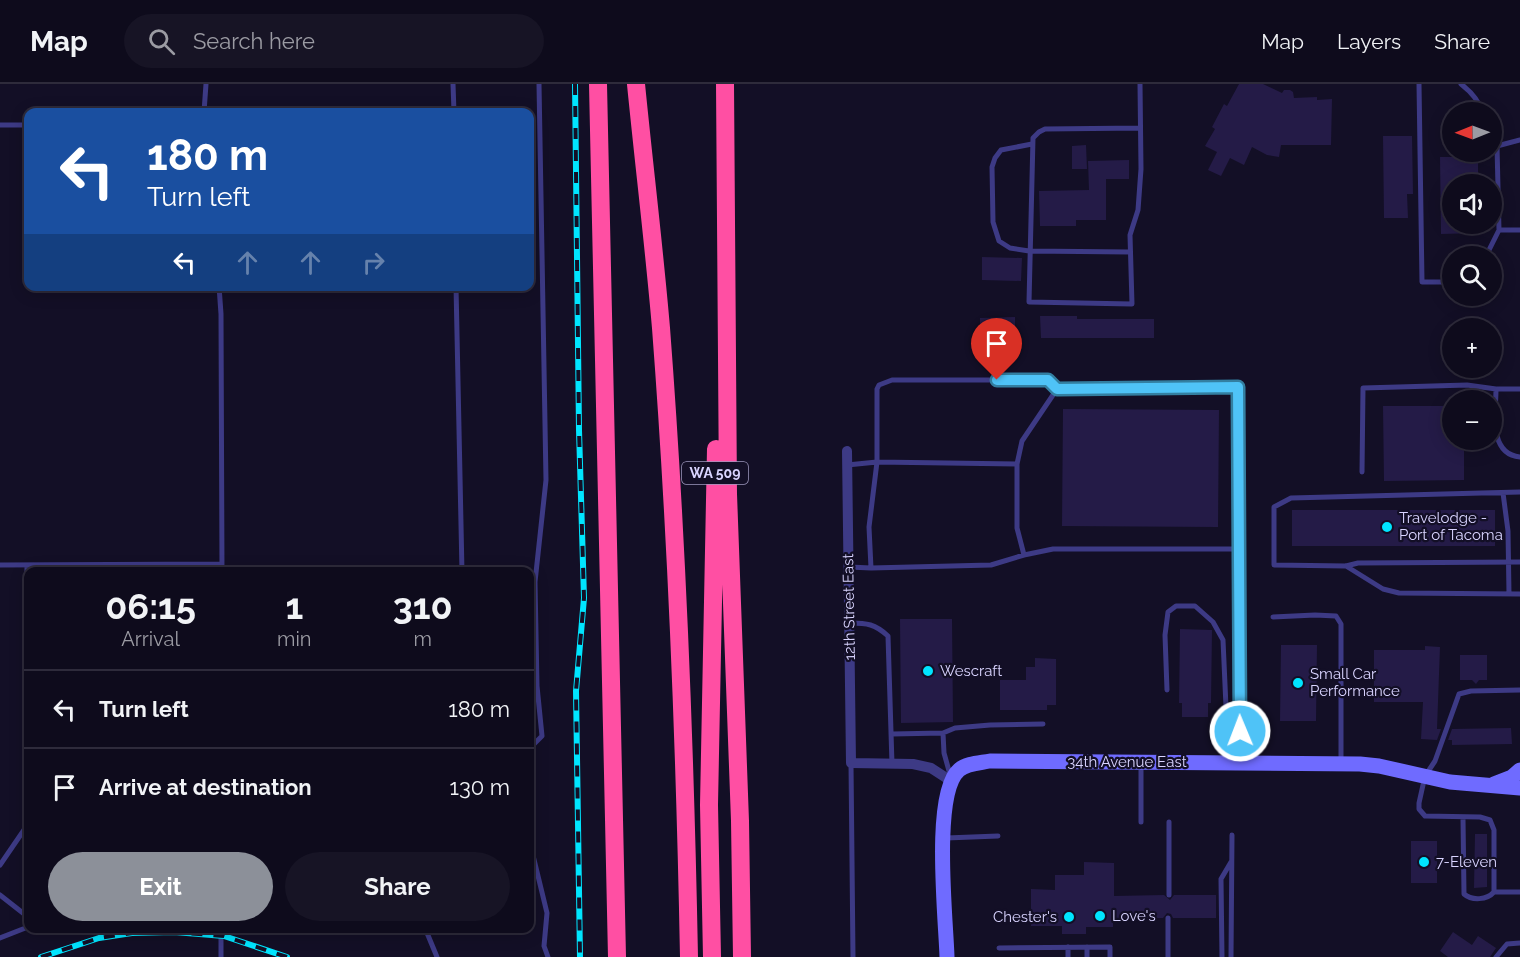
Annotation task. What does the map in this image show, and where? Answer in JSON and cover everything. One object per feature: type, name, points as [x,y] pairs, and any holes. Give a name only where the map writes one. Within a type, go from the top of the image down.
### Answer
[{"type":"highway","points":[[598,84],[617,957]]},
{"type":"highway","name":"WA 509","points":[[636,84],[661,328],[678,591],[689,957]]},
{"type":"highway","name":"WA 509","points":[[712,957],[709,805],[712,585],[725,84]]},
{"type":"highway","points":[[725,141],[728,494],[740,821],[742,957]]},
{"type":"street","name":"12th Street East","points":[[847,451],[851,763]]},
{"type":"street","name":"34th Avenue East","points":[[951,781],[960,770],[972,764],[990,761],[1341,763],[1379,766],[1482,786],[1520,788]]},
{"type":"street","points":[[851,763],[914,764],[931,768],[951,781],[946,795],[943,838],[947,957]]},
{"type":"street","points":[[1482,786],[1502,783],[1520,770]]},
{"type":"lane","points":[[204,108],[206,84]]},
{"type":"lane","points":[[453,84],[454,108]]},
{"type":"lane","points":[[534,744],[542,736],[537,686],[535,582],[546,480],[540,84]]},
{"type":"lane","points":[[1140,84],[1141,169],[1138,210],[1130,235],[1132,304],[1029,302],[1033,138],[1045,129],[1140,128]]},
{"type":"lane","points":[[1419,84],[1422,282],[1442,282]]},
{"type":"lane","points":[[1461,84],[1478,102]]},
{"type":"lane","points":[[0,125],[24,125]]},
{"type":"lane","points":[[1502,145],[1520,140]]},
{"type":"lane","points":[[1032,144],[1001,150],[995,158],[992,167],[993,222],[999,241],[1010,248],[1029,251],[1130,252]]},
{"type":"lane","points":[[1502,230],[1520,230]]},
{"type":"lane","points":[[0,565],[222,564],[219,291]]},
{"type":"lane","points":[[456,291],[462,567]]},
{"type":"lane","points":[[871,568],[869,527],[877,462],[877,389],[879,385],[892,380],[1048,380],[1057,389],[1238,387],[1240,762]]},
{"type":"lane","points":[[1362,472],[1363,388],[1467,385],[1496,389],[1520,389]]},
{"type":"lane","points":[[1024,555],[1017,528],[1017,464],[1022,441],[1057,389]]},
{"type":"lane","points":[[1496,389],[1497,441],[1508,455],[1520,457]]},
{"type":"lane","points":[[847,465],[877,462],[1017,464]]},
{"type":"lane","points":[[1520,492],[1291,498],[1274,507],[1274,565],[1346,566],[1358,563],[1520,562]]},
{"type":"lane","points":[[1503,493],[1508,531],[1509,594]]},
{"type":"lane","points":[[849,567],[991,565],[1053,549],[1239,549]]},
{"type":"lane","points":[[1346,566],[1383,589],[1399,593],[1520,594]]},
{"type":"lane","points":[[1167,690],[1165,635],[1168,612],[1176,606],[1195,606],[1213,622],[1223,640],[1226,707],[1229,714],[1240,714]]},
{"type":"lane","points":[[1274,617],[1336,616],[1341,624],[1341,763]]},
{"type":"lane","points":[[850,623],[869,623],[888,636],[892,764]]},
{"type":"lane","points":[[1494,892],[1493,824],[1486,818],[1431,817],[1421,813],[1419,803],[1425,776],[1435,761],[1459,694],[1471,690],[1520,690]]},
{"type":"lane","points":[[892,734],[943,733],[956,728],[974,726],[1043,724]]},
{"type":"lane","points":[[943,733],[944,753],[951,781]]},
{"type":"lane","points":[[1141,762],[1141,822]]},
{"type":"lane","points":[[851,763],[853,957]]},
{"type":"lane","points":[[1463,818],[1464,894],[1469,898],[1485,898],[1494,892],[1520,892]]},
{"type":"lane","points":[[1169,822],[1169,895]]},
{"type":"lane","points":[[0,865],[24,831]]},
{"type":"lane","points":[[1231,957],[1232,835]]},
{"type":"lane","points":[[943,838],[998,836]]},
{"type":"lane","points":[[534,859],[547,913],[544,946],[548,957]]},
{"type":"lane","points":[[1222,957],[1221,879],[1232,860]]},
{"type":"lane","points":[[0,895],[24,914]]},
{"type":"lane","points":[[1168,918],[1168,957]]},
{"type":"lane","points":[[0,938],[24,929]]},
{"type":"lane","points":[[221,933],[221,957]]},
{"type":"lane","points":[[427,933],[436,957]]},
{"type":"lane","points":[[1496,957],[1506,944],[1520,944]]},
{"type":"lane","points":[[1068,947],[1068,957]]},
{"type":"lane","points":[[1087,947],[1087,957]]},
{"type":"lane","points":[[999,948],[1110,947],[1110,957]]},
{"type":"building","points":[[1239,84],[1263,84],[1282,93],[1284,90],[1290,90],[1294,98],[1332,99],[1331,145],[1281,145],[1279,157],[1267,155],[1252,147],[1244,165],[1230,158],[1221,176],[1208,170],[1217,152],[1205,146],[1215,129],[1212,127],[1224,104],[1227,106]]},
{"type":"building","points":[[1383,136],[1412,136],[1413,194],[1407,194],[1408,218],[1384,218]]},
{"type":"building","points":[[1086,145],[1087,169],[1072,169],[1072,146]]},
{"type":"building","points":[[1440,157],[1442,157],[1442,162],[1478,162],[1478,174],[1442,174],[1441,234]]},
{"type":"building","points":[[1129,160],[1129,179],[1106,179],[1106,220],[1076,220],[1076,226],[1040,226],[1039,191],[1089,190],[1088,161]]},
{"type":"building","points":[[982,257],[1022,258],[1021,281],[982,280]]},
{"type":"building","points":[[1040,316],[1077,316],[1077,319],[1154,319],[1154,338],[1041,338]]},
{"type":"building","points":[[1015,317],[1015,336],[980,337],[980,318]]},
{"type":"building","points":[[1383,406],[1442,406],[1442,450],[1464,450],[1464,480],[1384,481]]},
{"type":"building","points":[[1063,409],[1219,410],[1218,527],[1062,526]]},
{"type":"building","points":[[1292,510],[1495,510],[1495,546],[1292,546]]},
{"type":"building","points":[[900,619],[952,619],[953,722],[901,723]]},
{"type":"building","points":[[1180,629],[1212,630],[1211,703],[1208,703],[1208,717],[1182,717],[1182,703],[1179,703]]},
{"type":"building","name":"Small Car Performance","points":[[1281,645],[1317,645],[1316,721],[1280,721]]},
{"type":"building","points":[[1425,646],[1440,647],[1437,729],[1441,729],[1437,740],[1421,739],[1423,702],[1374,702],[1374,650],[1425,650]]},
{"type":"building","points":[[1460,655],[1487,655],[1487,680],[1479,680],[1476,684],[1472,680],[1460,680]]},
{"type":"building","points":[[1035,658],[1056,659],[1056,705],[1047,705],[1047,710],[1000,710],[1000,680],[1026,680],[1026,667],[1035,667]]},
{"type":"building","points":[[1511,728],[1512,744],[1452,745],[1452,740],[1448,740],[1452,729]]},
{"type":"building","name":"7-Eleven","points":[[1475,834],[1487,834],[1487,887],[1474,888]]},
{"type":"building","name":"7-Eleven","points":[[1411,841],[1437,841],[1437,883],[1411,883]]},
{"type":"building","points":[[1084,862],[1114,863],[1114,896],[1164,895],[1170,900],[1174,895],[1216,895],[1216,918],[1173,918],[1167,913],[1163,918],[1113,918],[1113,927],[1086,927],[1086,934],[1062,934],[1062,926],[1031,926],[1031,889],[1055,890],[1055,875],[1084,875]]},
{"type":"building","points":[[1453,932],[1472,945],[1478,936],[1496,948],[1490,957],[1448,957],[1440,951]]},
{"type":"railway","points":[[575,84],[579,430],[584,598],[576,691],[580,957]]},
{"type":"railway","points":[[41,957],[99,938],[132,933]]},
{"type":"railway","points":[[186,933],[224,936],[287,957]]},
{"type":"place","name":"Travelodge - Port of Tacoma","points":[[1387,527]]},
{"type":"place","name":"Wescraft","points":[[928,671]]},
{"type":"place","name":"Small Car Performance","points":[[1298,683]]},
{"type":"place","name":"7-Eleven","points":[[1424,862]]},
{"type":"place","name":"Love's","points":[[1100,916]]},
{"type":"place","name":"Chester's","points":[[1069,917]]},
{"type":"route","points":[[997,380],[1048,380],[1057,389],[1238,387],[1240,731]]}]
